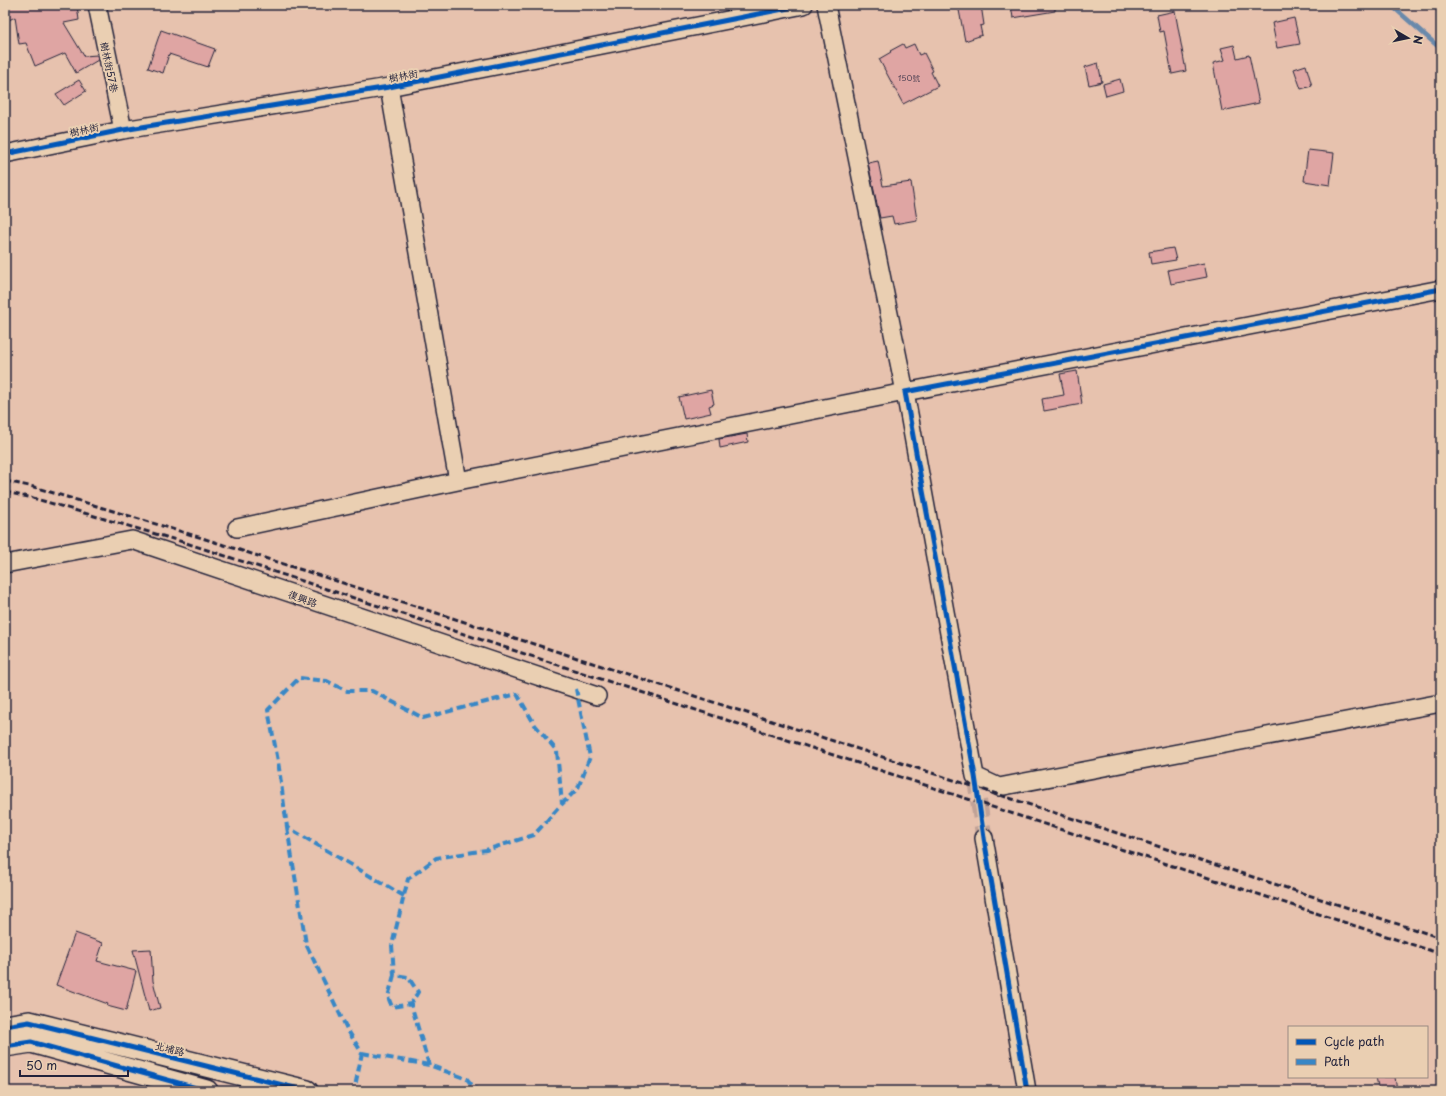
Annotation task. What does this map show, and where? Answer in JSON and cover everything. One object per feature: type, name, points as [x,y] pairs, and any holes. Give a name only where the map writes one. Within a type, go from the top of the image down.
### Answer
[{"type":"main road","points":[[5,1026],[30,1032]]},
{"type":"main road","points":[[5,1046],[30,1032]]},
{"type":"main road","name":"北埔路","points":[[30,1032],[207,1091]]},
{"type":"main road","name":"北埔路","points":[[30,1032],[307,1091]]},
{"type":"street","name":"樹林街57巷","points":[[97,5],[123,130]]},
{"type":"street","name":"樹林街","points":[[5,154],[123,130],[389,87],[804,5]]},
{"type":"street","points":[[826,5],[905,392],[975,776],[999,787],[1441,703]]},
{"type":"street","points":[[389,87],[458,481]]},
{"type":"street","points":[[237,528],[458,481],[905,392],[1441,289]]},
{"type":"street","name":"復興路","points":[[5,564],[132,540],[597,696]]},
{"type":"street","points":[[984,838],[1027,1091]]},
{"type":"street","name":"北埔路","points":[[5,1015],[30,1032]]},
{"type":"building","points":[[5,5],[77,5],[79,20],[64,23],[84,56],[97,55],[98,60],[76,73],[65,53],[35,66],[26,43],[19,44],[15,17],[5,22]]},
{"type":"building","points":[[958,5],[981,5],[984,25],[980,26],[982,35],[965,41]]},
{"type":"building","points":[[1011,5],[1055,5],[1055,11],[1013,18]]},
{"type":"building","points":[[1175,11],[1186,71],[1172,74],[1164,31],[1160,32],[1157,15]]},
{"type":"building","points":[[1294,18],[1300,44],[1277,48],[1272,23]]},
{"type":"building","points":[[161,30],[215,49],[208,67],[169,54],[163,73],[148,68]]},
{"type":"building","points":[[903,44],[905,48],[914,44],[919,55],[924,53],[933,71],[931,72],[938,86],[903,104],[879,59]]},
{"type":"building","points":[[1234,45],[1237,58],[1249,55],[1259,103],[1222,111],[1213,63],[1225,60],[1221,48]]},
{"type":"building","points":[[1098,63],[1102,82],[1089,85],[1085,67]]},
{"type":"building","points":[[1306,65],[1312,86],[1301,89],[1294,69]]},
{"type":"building","points":[[1120,79],[1123,91],[1106,96],[1103,84]]},
{"type":"building","points":[[79,80],[86,91],[64,105],[56,94]]},
{"type":"building","points":[[1308,150],[1334,153],[1330,185],[1304,181]]},
{"type":"building","points":[[878,161],[883,186],[911,182],[917,220],[894,224],[892,216],[880,218],[868,163]]},
{"type":"building","points":[[1173,248],[1176,260],[1151,264],[1149,252]]},
{"type":"building","points":[[1204,263],[1207,277],[1171,284],[1168,270]]},
{"type":"building","points":[[1077,371],[1082,404],[1044,411],[1042,399],[1064,395],[1060,374]]},
{"type":"building","points":[[711,390],[714,404],[709,406],[711,413],[684,419],[679,397]]},
{"type":"building","points":[[747,434],[748,442],[720,448],[719,439]]},
{"type":"building","points":[[75,933],[103,943],[97,961],[136,971],[126,1011],[107,1006],[108,1004],[56,985]]},
{"type":"building","points":[[151,949],[153,981],[160,1008],[149,1011],[133,950]]},
{"type":"building","points":[[1376,1078],[1395,1078],[1397,1091],[1379,1091]]},
{"type":"waterway","points":[[1391,5],[1441,49]]},
{"type":"tunnel","points":[[975,776],[984,838]]},
{"type":"railway","points":[[5,481],[34,487],[202,538],[1441,938]]},
{"type":"railway","points":[[5,492],[33,498],[183,542],[1441,954]]},
{"type":"marked path","points":[[404,896],[287,827],[278,761],[268,710],[299,678],[327,681],[347,691],[372,691],[423,718],[517,694],[535,725],[557,751],[562,804]]},
{"type":"marked path","points":[[429,1065],[411,1004],[418,992],[408,977],[394,975],[392,945],[408,879],[436,858],[486,850],[534,835],[578,788],[590,757],[576,689]]},
{"type":"marked path","points":[[287,827],[306,944],[347,1029],[362,1053],[354,1091]]},
{"type":"marked path","points":[[394,975],[388,997],[392,1007],[411,1004]]},
{"type":"marked path","points":[[362,1053],[429,1065],[467,1079],[477,1091]]},
{"type":"cycle path","points":[[5,154],[123,130],[389,87],[804,5]]},
{"type":"cycle path","points":[[1027,1091],[984,838],[975,776],[905,392],[1441,289]]},
{"type":"cycle path","points":[[5,1026],[29,1022],[307,1091]]},
{"type":"cycle path","points":[[5,1046],[31,1042],[207,1091]]}]
